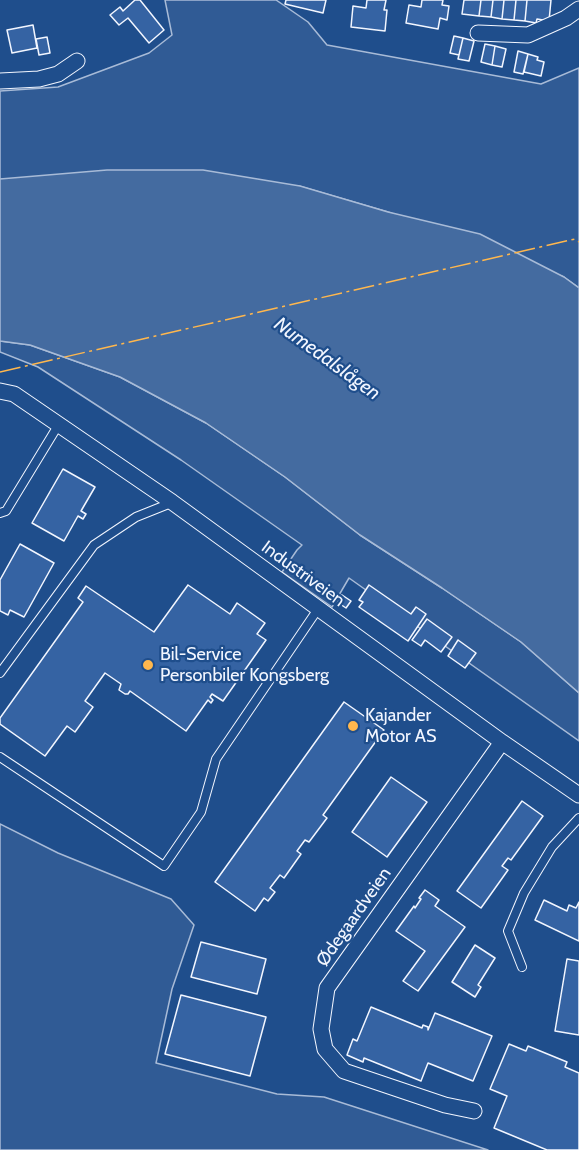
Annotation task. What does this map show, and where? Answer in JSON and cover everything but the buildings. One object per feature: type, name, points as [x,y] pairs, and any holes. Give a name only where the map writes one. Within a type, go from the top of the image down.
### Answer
[{"type":"street","points":[[478,33],[528,36],[566,18],[579,9]]},
{"type":"street","points":[[0,81],[39,79],[58,74],[77,61]]},
{"type":"street","name":"Industriveien","points":[[0,391],[14,394],[172,502],[502,742],[579,795]]},
{"type":"street","name":"Ødegaardveien","points":[[474,1111],[445,1105],[344,1071],[325,1049],[321,1029],[327,988],[502,742]]},
{"type":"lane","points":[[0,513],[6,511],[59,424]]},
{"type":"lane","points":[[0,673],[94,545],[136,518],[172,502]]},
{"type":"lane","points":[[0,757],[164,866],[201,812],[216,759],[318,609]]},
{"type":"lane","points":[[522,967],[508,931],[524,893],[552,847],[579,818]]},
{"type":"shaded area","points":[[165,0],[276,0],[308,22],[327,45],[541,84],[579,68],[579,288],[564,277],[388,212],[299,186],[0,179],[0,91],[58,87],[149,53],[172,35]]},
{"type":"shaded area","points":[[0,341],[30,345],[120,377],[206,423],[285,477],[360,535],[521,642],[579,693],[579,741],[349,578],[332,607],[282,572],[302,545],[181,460],[38,367],[0,352]]},
{"type":"shaded area","points":[[0,824],[58,853],[171,899],[194,925],[172,989],[156,1063],[277,1094],[324,1097],[488,1150],[0,1150]]},
{"type":"water","name":"Numedalslågen","points":[[107,170],[203,170],[300,186],[388,212],[480,234],[564,277],[579,288],[579,693],[521,642],[360,535],[285,477],[206,423],[120,377],[30,345],[0,341],[0,179]]},
{"type":"power","points":[[0,372],[575,239],[579,242]]},
{"type":"place","name":"Bil-Service Personbiler Kongsberg","points":[[148,665]]},
{"type":"place","name":"Kajander Motor AS","points":[[353,726]]}]
